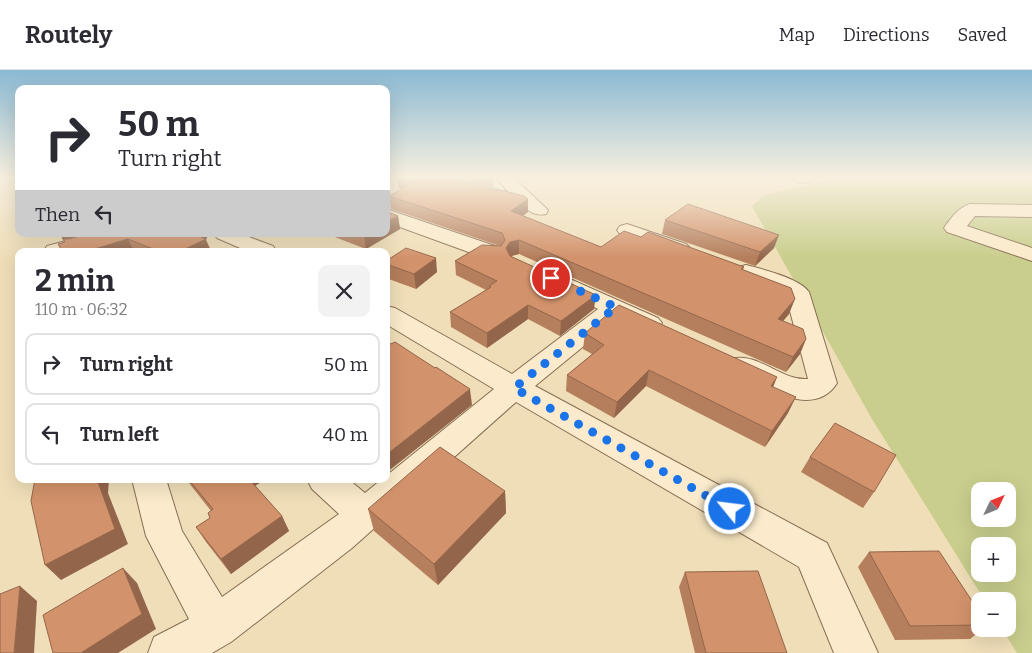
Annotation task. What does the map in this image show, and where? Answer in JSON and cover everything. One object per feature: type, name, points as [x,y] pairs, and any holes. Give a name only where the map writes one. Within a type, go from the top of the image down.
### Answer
[{"type":"street","points":[[532,204],[539,210]]},
{"type":"street","points":[[1032,211],[970,210],[954,228],[1032,255]]},
{"type":"street","points":[[390,216],[493,254]]},
{"type":"street","points":[[626,230],[702,256]]},
{"type":"street","points":[[65,248],[104,237]]},
{"type":"street","points":[[232,237],[259,248]]},
{"type":"street","points":[[720,356],[789,388],[811,390],[823,384],[797,292],[786,286],[730,266]]},
{"type":"street","points":[[537,271],[668,332]]},
{"type":"street","points":[[170,653],[216,627],[339,536],[514,388],[616,307]]},
{"type":"street","points":[[390,315],[514,388],[813,555],[856,653]]},
{"type":"street","points":[[150,483],[166,536],[216,627]]},
{"type":"street","points":[[329,483],[364,514]]},
{"type":"green space","points":[[754,204],[1032,204],[1032,653],[1017,653],[1007,637],[1016,637],[1016,592],[979,592],[973,582],[1016,582],[1016,537],[971,537],[971,578],[872,419],[752,206]]},
{"type":"building","points":[[414,204],[521,204],[511,211],[601,247],[624,231],[641,237],[648,232],[744,267],[741,269],[791,288],[795,299],[778,319],[803,329],[806,339],[793,357],[519,240],[510,242],[506,248],[510,256],[596,295],[561,321],[528,305],[487,333],[450,312],[491,287],[489,286],[497,281],[455,261],[482,245],[501,246],[505,240],[502,233]]},
{"type":"building","points":[[689,204],[779,235],[760,252],[665,220]]},
{"type":"building","points":[[390,213],[398,216],[390,220]]},
{"type":"building","points":[[76,237],[201,237],[206,239],[187,248],[150,248],[128,239],[98,248],[60,248],[58,244],[65,242],[63,239]]},
{"type":"building","points":[[406,248],[436,258],[414,274],[390,265],[390,258]]},
{"type":"building","points":[[619,305],[777,377],[771,386],[796,397],[772,431],[649,370],[617,402],[567,375],[604,345],[585,333]]},
{"type":"building","points":[[395,342],[470,389],[390,452],[390,343]]},
{"type":"building","points":[[835,423],[896,455],[874,492],[810,457]]},
{"type":"building","points":[[440,447],[505,491],[434,564],[368,509]]},
{"type":"building","points":[[34,483],[98,483],[115,529],[45,565],[31,501]]},
{"type":"building","points":[[191,483],[253,483],[282,516],[221,559],[196,527],[210,518],[208,513],[213,509]]},
{"type":"building","points":[[939,551],[971,599],[971,625],[910,626],[869,552]]},
{"type":"building","points":[[123,568],[142,614],[81,653],[53,653],[43,615]]},
{"type":"building","points":[[758,571],[787,653],[706,653],[685,572]]},
{"type":"building","points":[[20,586],[14,653],[0,653],[0,594]]},
{"type":"route","points":[[551,278],[616,307],[514,388],[730,509]]}]
